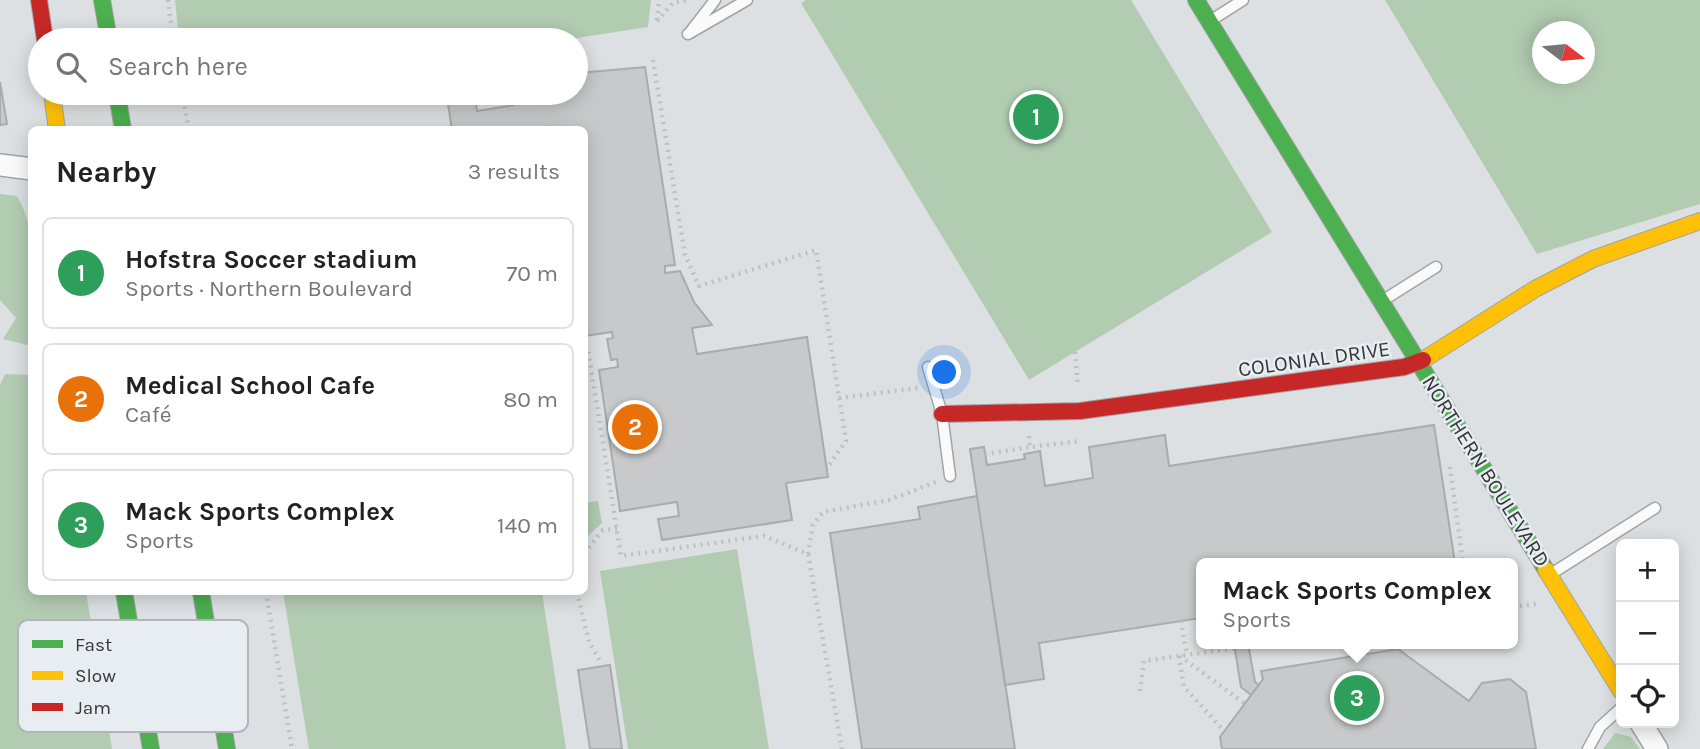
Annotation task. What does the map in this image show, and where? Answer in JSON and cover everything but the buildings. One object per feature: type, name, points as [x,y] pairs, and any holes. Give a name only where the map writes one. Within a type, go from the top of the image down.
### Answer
[{"type":"street","points":[[39,0],[43,28]]},
{"type":"street","points":[[102,0],[106,28]]},
{"type":"street","name":"NORTHERN BOULEVARD","points":[[1196,0],[1616,683]]},
{"type":"street","points":[[54,105],[56,126]]},
{"type":"street","points":[[119,105],[122,126]]},
{"type":"street","points":[[0,165],[28,168]]},
{"type":"street","name":"COLONIAL DRIVE","points":[[942,414],[1080,411],[1385,372],[1419,362],[1535,289],[1593,259],[1700,221]]},
{"type":"street","points":[[125,595],[129,620]]},
{"type":"street","points":[[201,595],[206,620]]},
{"type":"street","points":[[1644,728],[1657,749]]},
{"type":"lane","points":[[715,0],[688,34],[747,0]]},
{"type":"lane","points":[[1209,21],[1243,0]]},
{"type":"lane","points":[[1381,301],[1436,267]]},
{"type":"lane","points":[[928,367],[942,414],[950,476]]},
{"type":"lane","points":[[1550,575],[1655,508]]},
{"type":"lane","points":[[1588,749],[1600,727],[1616,713]]},
{"type":"path","points":[[168,0],[172,28]]},
{"type":"path","points":[[659,0],[657,21],[672,1],[689,0]]},
{"type":"path","points":[[653,60],[685,255],[699,286],[816,250],[846,441],[827,467]]},
{"type":"path","points":[[184,105],[188,126]]},
{"type":"path","points":[[588,349],[621,556],[765,536],[808,554]]},
{"type":"path","points":[[839,398],[933,386]]},
{"type":"path","points":[[985,454],[1030,447]]},
{"type":"path","points":[[1450,462],[1462,558]]},
{"type":"path","points":[[842,749],[808,554],[813,525],[823,512],[889,500],[950,476]]},
{"type":"path","points":[[588,548],[603,530],[617,529]]},
{"type":"path","points":[[266,595],[292,749]]},
{"type":"path","points":[[578,595],[589,642],[601,663]]},
{"type":"path","points":[[1518,606],[1542,603]]},
{"type":"path","points":[[1181,621],[1187,655]]},
{"type":"path","points":[[1140,691],[1144,661],[1228,649]]},
{"type":"path","points":[[1180,656],[1245,704]]},
{"type":"path","points":[[1180,656],[1184,688],[1224,731]]},
{"type":"green space","points":[[175,0],[651,0],[648,27],[588,36],[588,28],[178,28]]},
{"type":"green space","points":[[806,0],[1131,0],[1272,232],[1029,380],[801,3]]},
{"type":"green space","points":[[1385,0],[1700,0],[1700,204],[1537,254]]},
{"type":"green space","points":[[0,194],[17,196],[28,223],[28,345],[3,339],[16,318],[0,300]]},
{"type":"green space","points":[[5,374],[28,375],[28,595],[86,595],[91,620],[18,620],[18,732],[109,732],[112,749],[0,749],[0,385]]},
{"type":"green space","points":[[598,501],[602,523],[588,536],[588,503]]},
{"type":"green space","points":[[737,549],[769,749],[628,749],[600,571]]},
{"type":"green space","points":[[283,595],[542,595],[566,749],[309,749]]},
{"type":"green space","points":[[1615,733],[1631,737],[1640,749],[1603,749]]},
{"type":"traffic: fast","points":[[102,0],[107,28]]},
{"type":"traffic: fast","points":[[1196,0],[1546,570]]},
{"type":"traffic: fast","points":[[119,105],[122,126]]},
{"type":"traffic: fast","points":[[125,595],[129,620]]},
{"type":"traffic: fast","points":[[201,595],[206,620]]},
{"type":"traffic: fast","points":[[148,732],[151,749]]},
{"type":"traffic: fast","points":[[224,732],[227,749]]},
{"type":"traffic: slow","points":[[54,105],[56,126]]},
{"type":"traffic: slow","points":[[1423,360],[1535,289],[1593,259],[1700,221]]},
{"type":"traffic: slow","points":[[1546,570],[1616,683]]},
{"type":"traffic: jam","points":[[39,0],[43,28]]},
{"type":"traffic: jam","points":[[942,414],[1080,411],[1404,367],[1423,360]]},
{"type":"place","name":"Hofstra Soccer stadium","points":[[1036,117]]},
{"type":"place","name":"Medical School Cafe","points":[[635,427]]},
{"type":"place","name":"Mack Sports Complex","points":[[1357,698]]}]
